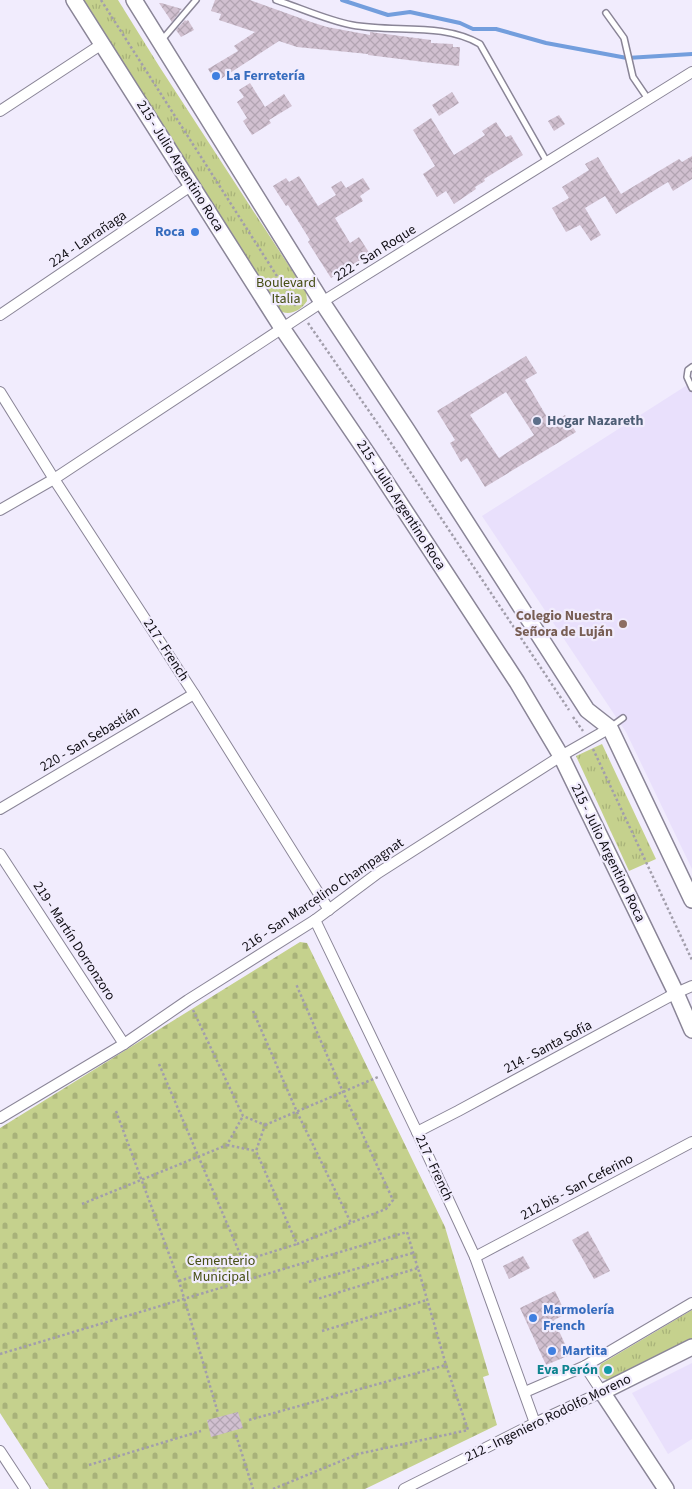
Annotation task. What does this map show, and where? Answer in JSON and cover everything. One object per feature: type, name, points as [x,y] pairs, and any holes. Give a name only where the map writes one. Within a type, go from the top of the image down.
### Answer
[{"type":"street","name":"215 - Julio Argentino Roca","points":[[74,0],[282,328],[517,682],[561,756],[676,993],[692,1030]]},
{"type":"street","points":[[134,0],[322,302],[407,430],[587,710],[610,728],[692,900]]},
{"type":"street","points":[[0,111],[102,44]]},
{"type":"street","name":"222 - San Roque","points":[[0,510],[54,479],[322,302],[692,72]]},
{"type":"street","name":"224 - Larrañaga","points":[[0,315],[192,185]]},
{"type":"street","name":"217 - French","points":[[0,392],[54,479],[194,694],[329,910]]},
{"type":"street","name":"220 - San Sebastián","points":[[0,808],[194,694]]},
{"type":"street","name":"216 - San Marcelino Champagnat","points":[[0,1118],[124,1044],[188,1000],[315,920],[378,874],[561,756],[610,728]]},
{"type":"street","name":"219 - Martín Dorronzoro","points":[[0,854],[124,1044]]},
{"type":"street","name":"217 - French","points":[[315,920],[475,1257],[535,1424]]},
{"type":"street","name":"214 - Santa Sofía","points":[[417,1132],[692,986]]},
{"type":"street","name":"212 bis - San Ceferino","points":[[475,1257],[692,1142]]},
{"type":"street","points":[[525,1392],[584,1366],[692,1303]]},
{"type":"street","name":"212 - Ingeniero Rodolfo Moreno","points":[[404,1489],[692,1347]]},
{"type":"street","points":[[584,1366],[666,1489]]},
{"type":"street","points":[[0,1450],[25,1489]]},
{"type":"lane","points":[[161,42],[196,0]]},
{"type":"lane","points":[[276,0],[354,25],[445,32],[471,39],[480,44],[548,162]]},
{"type":"lane","points":[[606,13],[624,38],[633,78],[649,99]]},
{"type":"lane","points":[[692,367],[688,370],[687,377],[692,388]]},
{"type":"lane","points":[[610,728],[623,718]]},
{"type":"path","points":[[101,0],[302,315],[389,440],[589,740],[692,960]]},
{"type":"path","points":[[179,1281],[297,1244],[386,1210],[393,1200],[296,984]]},
{"type":"path","points":[[188,1000],[243,1116],[265,1125],[389,1073]]},
{"type":"path","points":[[253,1011],[297,1112],[351,1222]]},
{"type":"path","points":[[159,1064],[243,1261]]},
{"type":"path","points":[[116,1111],[179,1281],[218,1413]]},
{"type":"path","points":[[227,1145],[243,1116]]},
{"type":"path","points":[[265,1125],[256,1151],[297,1244]]},
{"type":"path","points":[[82,1204],[227,1145],[256,1151]]},
{"type":"path","points":[[0,1354],[407,1232],[446,1365],[468,1430],[358,1454],[273,1489]]},
{"type":"path","points":[[309,1282],[413,1253]]},
{"type":"path","points":[[317,1299],[418,1268],[419,1273]]},
{"type":"path","points":[[322,1331],[427,1300]]},
{"type":"path","points":[[249,1420],[446,1365]]},
{"type":"path","points":[[88,1465],[201,1431]]},
{"type":"path","points":[[236,1435],[253,1489]]},
{"type":"shaded area","name":"Colegio Nuestra Señora de Luján","points":[[692,382],[692,869],[626,732],[482,516]]},
{"type":"shaded area","points":[[692,1363],[692,1439],[668,1454],[632,1393]]},
{"type":"green space","name":"Boulevard Italia","points":[[80,0],[118,0],[306,292],[307,301],[301,308],[289,313],[277,309]]},
{"type":"green space","points":[[602,744],[656,859],[629,871],[576,756]]},
{"type":"green space","name":"Cementerio Municipal","points":[[300,942],[307,943],[445,1227],[489,1375],[483,1377],[497,1425],[365,1489],[49,1489],[0,1413],[0,1128]]},
{"type":"green space","points":[[692,1310],[692,1341],[612,1380],[601,1377],[598,1370],[601,1364]]},
{"type":"building","points":[[215,0],[250,0],[327,27],[370,35],[370,32],[431,40],[431,43],[453,44],[453,47],[460,47],[459,66],[297,47],[279,41],[216,82],[208,69],[238,51],[234,46],[255,32],[219,20],[221,14],[211,11]]},
{"type":"building","points":[[159,3],[161,3],[182,9],[172,22]]},
{"type":"building","points":[[185,20],[188,20],[194,30],[181,37],[176,30]]},
{"type":"building","points":[[250,83],[265,107],[284,94],[292,106],[269,120],[271,123],[252,135],[243,121],[247,118],[237,102],[244,97],[239,90]]},
{"type":"building","points":[[452,92],[459,103],[439,116],[432,105]]},
{"type":"building","points":[[559,115],[565,124],[554,131],[548,121]]},
{"type":"building","points":[[431,118],[454,155],[485,135],[482,131],[496,122],[506,137],[511,135],[523,155],[484,179],[485,181],[475,187],[476,189],[454,204],[446,191],[437,197],[423,174],[435,166],[413,130]]},
{"type":"building","points":[[692,156],[692,179],[673,191],[668,182],[616,214],[605,196],[585,208],[601,235],[591,241],[580,225],[566,232],[552,208],[569,198],[562,187],[589,170],[585,164],[598,157],[621,194],[679,159],[682,162]]},
{"type":"building","points":[[299,176],[318,206],[336,195],[331,187],[341,181],[346,188],[363,178],[370,189],[360,196],[363,201],[335,218],[350,243],[359,237],[370,254],[331,278],[308,242],[310,240],[288,205],[286,206],[273,186],[286,178],[289,182]]},
{"type":"building","name":"Hogar Nazareth","points":[[526,356],[537,373],[525,380],[551,424],[565,415],[576,432],[485,487],[467,458],[461,462],[450,443],[455,440],[437,411]],"holes":[[[506,392],[534,435],[499,458],[470,415]]]},
{"type":"building","points":[[588,1231],[610,1271],[594,1279],[572,1240]]},
{"type":"building","points":[[523,1256],[530,1268],[509,1279],[503,1266]]},
{"type":"building","points":[[555,1291],[566,1314],[554,1320],[570,1355],[546,1365],[520,1308]]},
{"type":"building","points":[[238,1412],[243,1428],[211,1437],[207,1420]]},
{"type":"waterway","points":[[342,0],[388,15],[410,12],[460,23],[473,29],[496,29],[546,43],[627,58],[692,54]]},
{"type":"place","name":"La Ferretería","points":[[216,76]]},
{"type":"place","name":"Roca","points":[[195,232]]},
{"type":"place","name":"Hogar Nazareth","points":[[537,421]]},
{"type":"place","name":"Colegio Nuestra Señora de Luján","points":[[623,624]]},
{"type":"place","name":"Marmolería French","points":[[533,1318]]},
{"type":"place","name":"Martita","points":[[552,1351]]},
{"type":"place","name":"Eva Perón","points":[[608,1370]]}]
